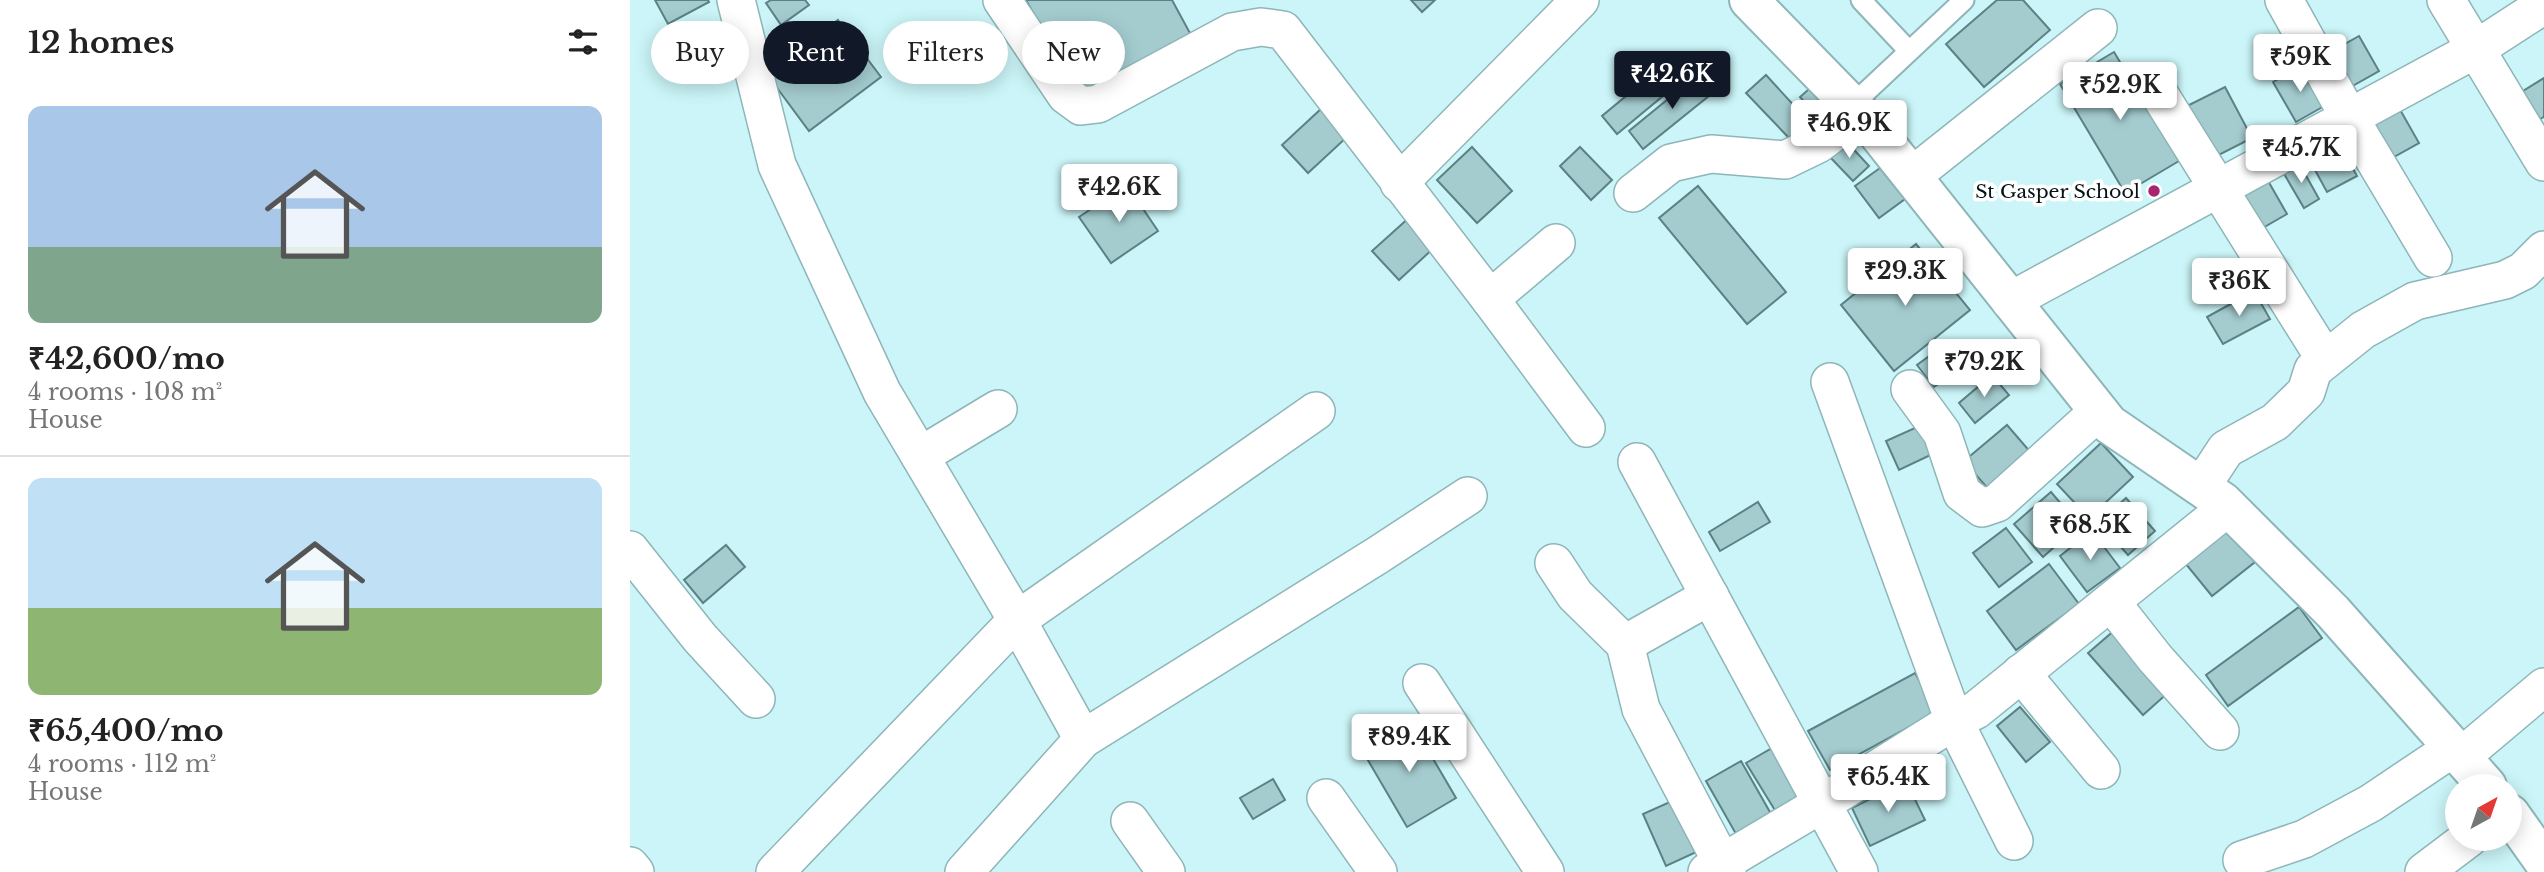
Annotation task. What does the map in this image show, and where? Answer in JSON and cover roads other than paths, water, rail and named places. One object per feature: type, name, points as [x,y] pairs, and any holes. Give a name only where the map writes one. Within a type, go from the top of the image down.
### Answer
[{"type":"street","points":[[736,0],[777,165],[882,391],[1017,620],[1083,739]]},
{"type":"street","points":[[1002,0],[1066,95],[1081,106],[1098,104],[1232,32],[1261,27],[1283,30],[1586,428]]},
{"type":"street","points":[[1399,183],[1580,0]]},
{"type":"street","points":[[1749,0],[1856,109],[2109,424],[2214,497],[2333,612],[2476,774]]},
{"type":"street","points":[[2284,0],[2432,258]]},
{"type":"street","points":[[2446,0],[2544,162]]},
{"type":"street","points":[[2010,301],[2476,49],[2544,5]]},
{"type":"street","points":[[1912,176],[2098,27]]},
{"type":"street","points":[[2153,84],[2325,359]]},
{"type":"street","points":[[1633,193],[1671,163],[1712,153],[1785,160],[1818,144],[1856,109]]},
{"type":"street","points":[[1490,299],[1556,243]]},
{"type":"street","points":[[1554,563],[1575,594],[1625,644],[1641,709],[1719,869],[1954,721],[1976,710],[2111,602],[2214,497],[2226,449],[2275,422],[2306,393],[2313,370],[2363,330],[2415,301],[2505,280],[2524,271],[2544,250]]},
{"type":"street","points":[[1830,382],[1954,721],[2014,841]]},
{"type":"street","points":[[1910,388],[1942,433],[1962,493],[1982,508],[1997,503],[2098,411]]},
{"type":"street","points":[[920,456],[998,409]]},
{"type":"street","points":[[775,872],[1017,620],[1316,411]]},
{"type":"street","points":[[1637,462],[1859,872]]},
{"type":"street","points":[[964,872],[1083,739],[1468,496]]},
{"type":"street","points":[[637,574],[756,699]]},
{"type":"street","points":[[1625,644],[1710,596]]},
{"type":"street","points":[[2111,602],[2155,658],[2220,731]]},
{"type":"street","points":[[2021,673],[2101,770]]},
{"type":"street","points":[[1422,683],[1545,872]]},
{"type":"street","points":[[2242,860],[2304,839],[2371,803],[2457,752],[2544,687]]},
{"type":"street","points":[[1326,798],[1378,872]]},
{"type":"street","points":[[1130,821],[1166,872]]},
{"type":"street","points":[[2522,831],[2544,862]]},
{"type":"street","points":[[2424,872],[2452,851]]},
{"type":"street","points":[[630,866],[635,872]]},
{"type":"lane","points":[[1861,0],[1909,51]]},
{"type":"lane","points":[[1856,109],[1909,51],[1964,0]]},
{"type":"place","name":"St Gasper School","points":[[2154,191]]}]
